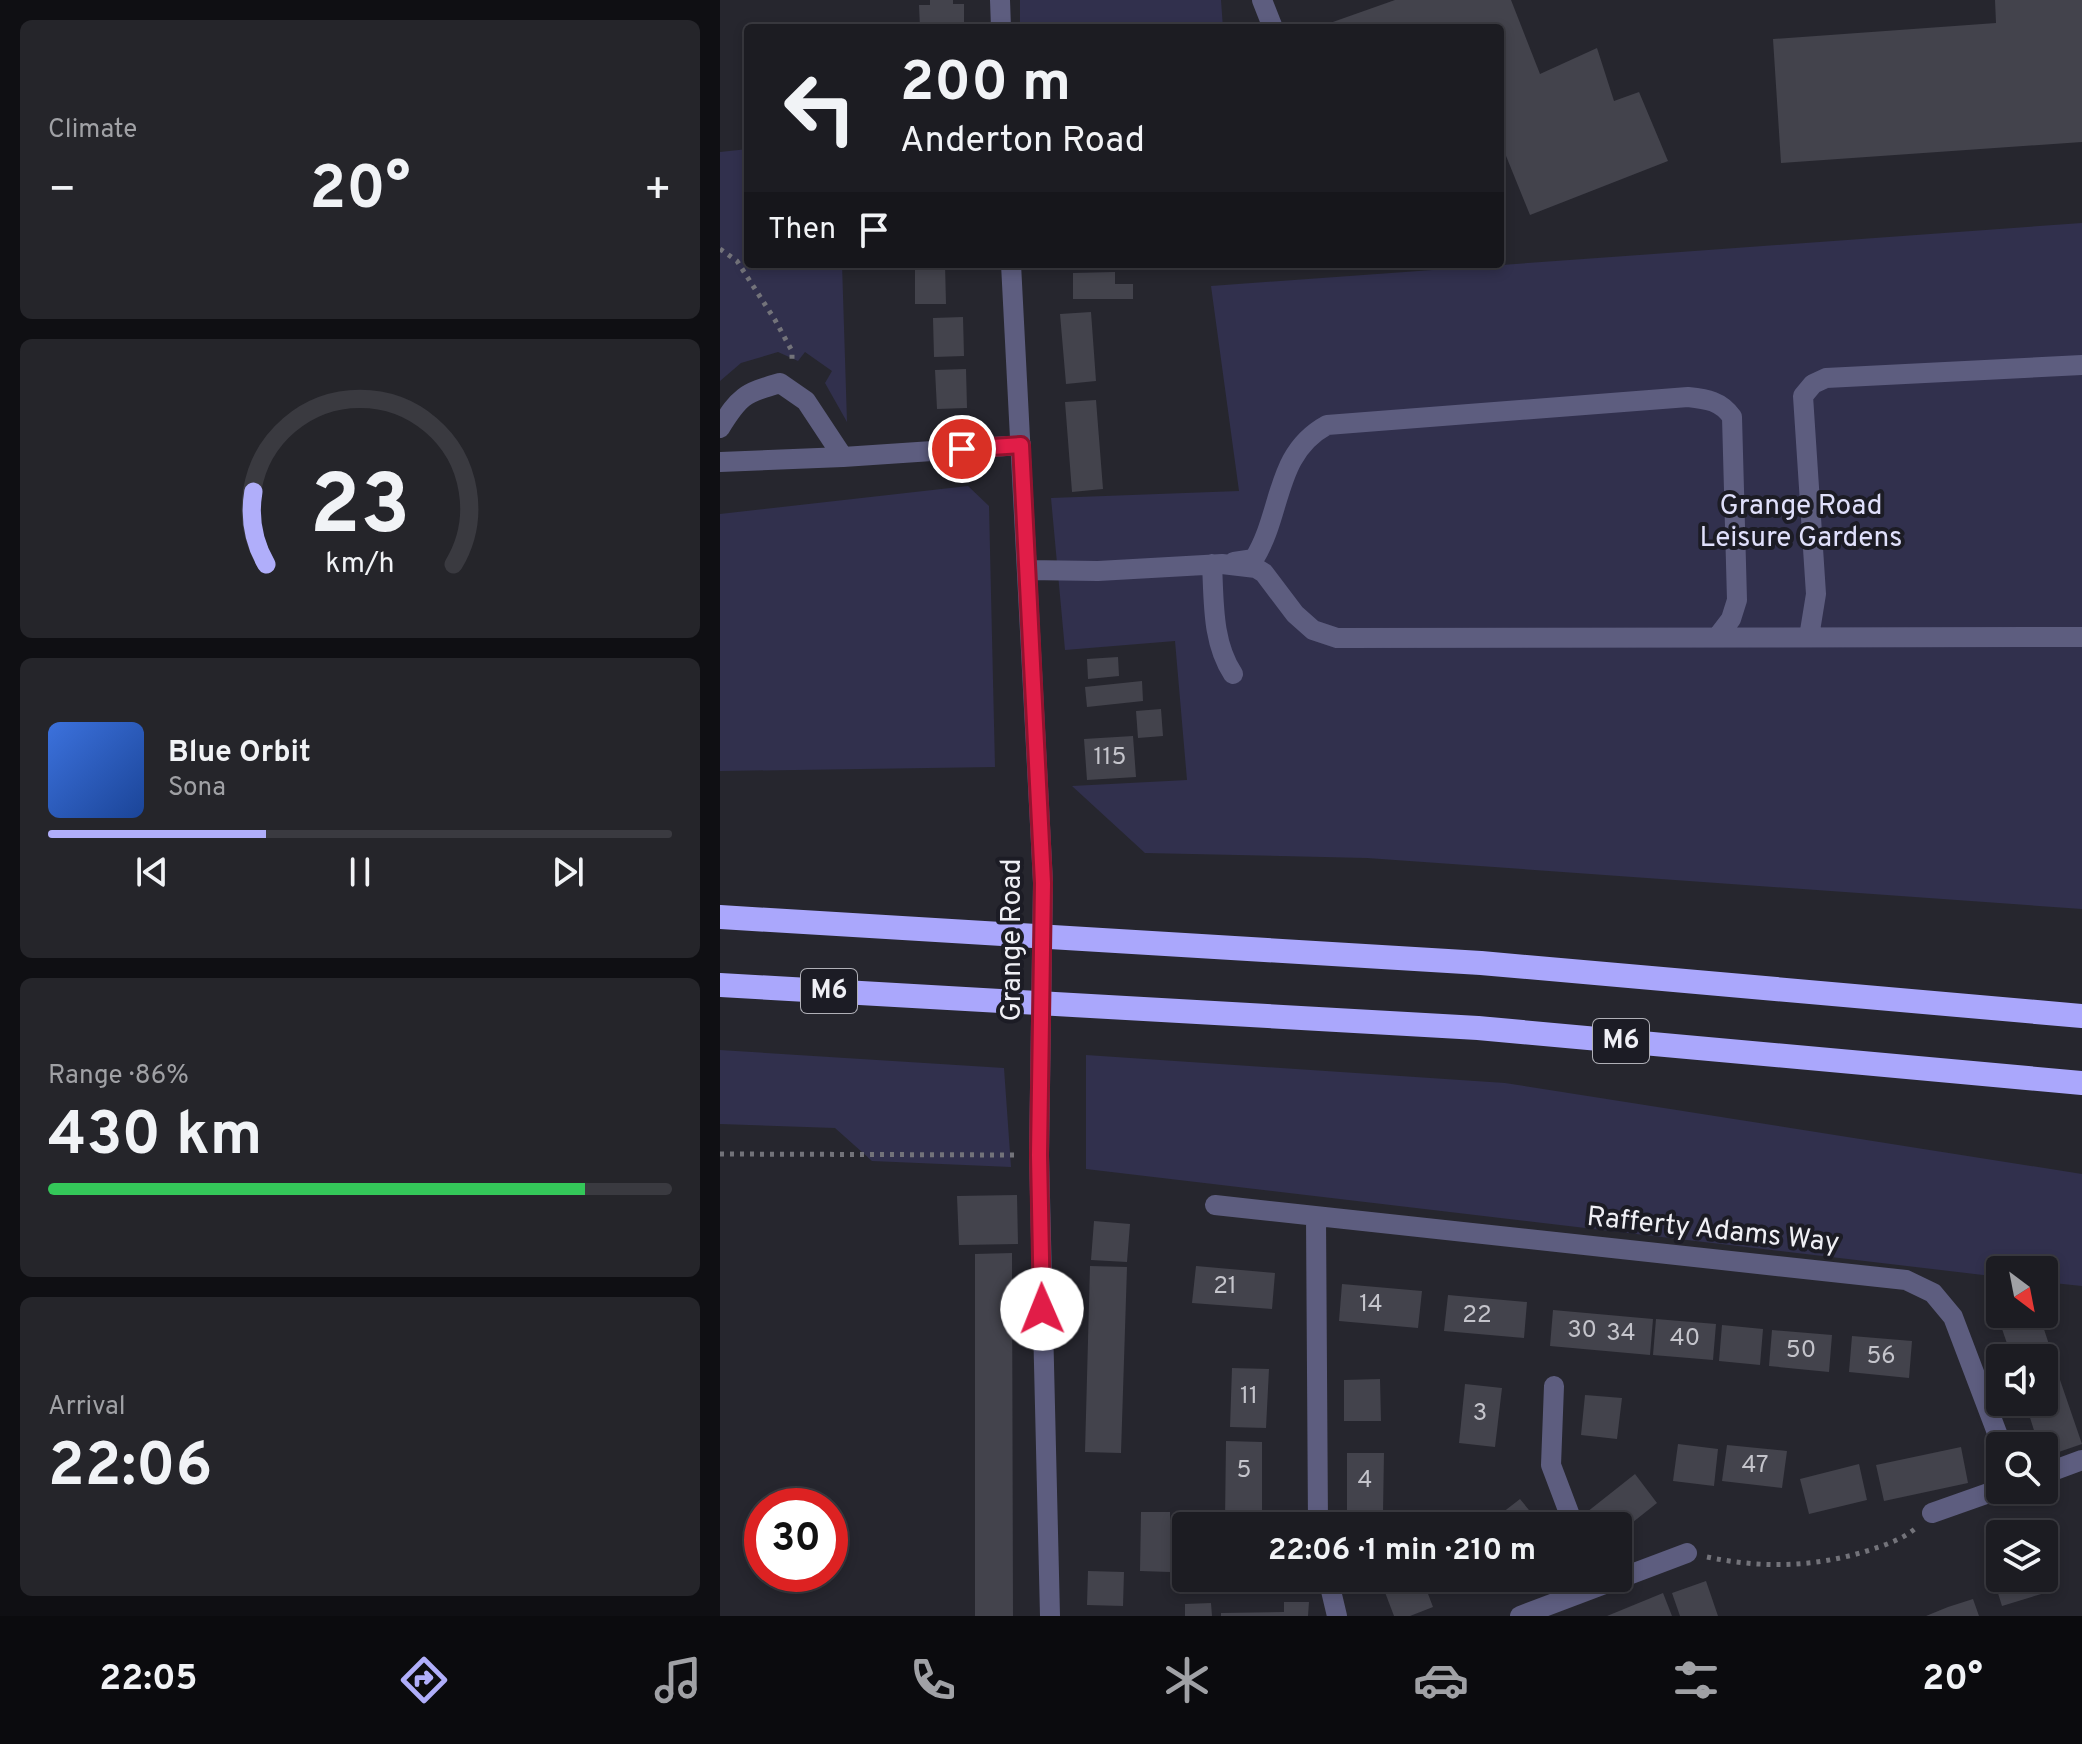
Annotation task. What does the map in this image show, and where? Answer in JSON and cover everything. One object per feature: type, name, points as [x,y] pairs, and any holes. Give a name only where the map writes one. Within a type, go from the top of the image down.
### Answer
[{"type":"highway","name":"M6","points":[[720,917],[1481,963],[2082,1016]]},
{"type":"highway","name":"M6","points":[[720,985],[1478,1028],[2082,1083]]},
{"type":"street","points":[[1000,0],[1001,24]]},
{"type":"street","points":[[1262,0],[1271,24]]},
{"type":"street","name":"Grange Road","points":[[1011,268],[1043,883],[1039,1155],[1050,1616]]},
{"type":"street","points":[[1809,637],[1816,594],[1803,396],[1813,384],[1826,378],[2082,365]]},
{"type":"street","points":[[720,428],[733,406],[750,391],[780,383],[806,401],[843,457]]},
{"type":"street","points":[[1027,570],[1098,571],[1254,559],[1264,544],[1284,474],[1300,445],[1312,433],[1327,425],[1688,397],[1713,400],[1726,407],[1732,417],[1737,600],[1731,619],[1718,636]]},
{"type":"street","points":[[720,462],[1021,445]]},
{"type":"street","points":[[1217,564],[1256,568],[1264,573],[1295,614],[1313,630],[1337,638],[2082,637]]},
{"type":"street","points":[[1217,564],[1216,630],[1223,659],[1233,674]]},
{"type":"street","name":"Rafferty Adams Way","points":[[1215,1205],[1906,1280],[1933,1293],[1945,1303],[1997,1432]]},
{"type":"street","points":[[1316,1217],[1318,1512]]},
{"type":"street","points":[[1554,1386],[1551,1465],[1569,1512]]},
{"type":"street","points":[[2058,1469],[2082,1460]]},
{"type":"street","points":[[1932,1513],[1986,1494]]},
{"type":"street","points":[[1632,1570],[1687,1553]]},
{"type":"street","points":[[1331,1592],[1337,1616]]},
{"type":"street","points":[[1520,1616],[1557,1609],[1582,1592]]},
{"type":"path","points":[[720,249],[737,261],[792,351],[788,389]]},
{"type":"path","points":[[720,1154],[1039,1155]]},
{"type":"path","points":[[1687,1553],[1714,1559],[1778,1565],[1823,1563],[1892,1542],[1912,1531],[1932,1513]]},
{"type":"green space","points":[[1020,0],[1221,0],[1223,24],[1020,24]]},
{"type":"green space","points":[[744,149],[744,268],[842,268],[847,422],[825,383],[832,371],[805,352],[798,361],[778,352],[741,363],[720,381],[720,152]]},
{"type":"green space","name":"Grange Road Leisure Gardens","points":[[2082,223],[2082,909],[1367,858],[1145,853],[1072,786],[1187,780],[1175,641],[1065,650],[1051,498],[1239,491],[1211,286],[1460,268],[1504,268],[1504,265]]},
{"type":"green space","points":[[968,486],[989,506],[995,767],[720,771],[720,514]]},
{"type":"green space","points":[[720,1050],[1004,1068],[1011,1167],[872,1161],[835,1128],[720,1124]]},
{"type":"green space","points":[[1086,1055],[1505,1083],[2082,1174],[2082,1286],[2058,1283],[2058,1256],[1986,1256],[1986,1275],[1086,1169]]},
{"type":"building","points":[[930,0],[953,0],[953,4],[964,4],[964,24],[920,24],[919,5],[930,5]]},
{"type":"building","points":[[1395,0],[1511,0],[1540,74],[1597,48],[1614,101],[1639,92],[1668,161],[1530,215],[1504,151],[1504,24],[1330,23]]},
{"type":"building","points":[[1995,0],[2082,0],[2082,142],[1781,163],[1773,39],[1996,23]]},
{"type":"building","points":[[915,268],[945,268],[946,304],[915,304]]},
{"type":"building","points":[[1115,272],[1115,284],[1133,284],[1133,299],[1073,299],[1073,273]]},
{"type":"building","points":[[1091,312],[1096,381],[1066,384],[1060,314]]},
{"type":"building","points":[[963,317],[964,356],[934,357],[933,318]]},
{"type":"building","points":[[966,369],[967,408],[937,409],[935,370]]},
{"type":"building","points":[[1096,400],[1103,489],[1072,492],[1065,402]]},
{"type":"building","points":[[1118,657],[1119,676],[1088,679],[1087,659]]},
{"type":"building","points":[[1142,681],[1143,701],[1087,707],[1085,687]]},
{"type":"building","points":[[1161,709],[1163,736],[1138,738],[1136,711]]},
{"type":"building","points":[[1133,736],[1136,777],[1087,780],[1084,739]]},
{"type":"building","points":[[1017,1195],[1018,1244],[959,1245],[957,1196]]},
{"type":"building","points":[[1094,1221],[1130,1224],[1127,1262],[1091,1260]]},
{"type":"building","points":[[1012,1253],[1013,1616],[975,1616],[975,1254]]},
{"type":"building","points":[[1090,1266],[1127,1267],[1121,1453],[1085,1452]]},
{"type":"building","points":[[1196,1266],[1275,1273],[1272,1309],[1192,1303]]},
{"type":"building","points":[[1342,1284],[1422,1291],[1418,1328],[1339,1321]]},
{"type":"building","points":[[1448,1295],[1527,1302],[1524,1338],[1444,1331]]},
{"type":"building","points":[[1553,1310],[1653,1319],[1650,1355],[1550,1346]]},
{"type":"building","points":[[1656,1319],[1716,1324],[1713,1360],[1653,1355]]},
{"type":"building","points":[[1722,1325],[1763,1329],[1760,1365],[1719,1361]]},
{"type":"building","points":[[2002,1328],[2044,1328],[2049,1344],[2007,1344]]},
{"type":"building","points":[[1772,1330],[1832,1335],[1829,1372],[1769,1366]]},
{"type":"building","points":[[1852,1336],[1912,1341],[1909,1378],[1849,1372]]},
{"type":"building","points":[[1232,1368],[1269,1369],[1266,1428],[1230,1427]]},
{"type":"building","points":[[2058,1377],[2082,1444],[2058,1452],[2058,1432],[2035,1432],[2029,1416],[2058,1416]]},
{"type":"building","points":[[1380,1379],[1381,1421],[1344,1421],[1344,1380]]},
{"type":"building","points":[[1465,1384],[1502,1388],[1495,1447],[1459,1443]]},
{"type":"building","points":[[1585,1395],[1622,1398],[1617,1439],[1581,1435]]},
{"type":"building","points":[[1226,1441],[1262,1442],[1262,1512],[1225,1512]]},
{"type":"building","points":[[1678,1444],[1718,1449],[1714,1486],[1673,1481]]},
{"type":"building","points":[[1727,1445],[1787,1451],[1782,1488],[1722,1481]]},
{"type":"building","points":[[1961,1447],[1968,1483],[1884,1501],[1876,1465]]},
{"type":"building","points":[[1347,1453],[1384,1453],[1383,1512],[1347,1512]]},
{"type":"building","points":[[1859,1464],[1867,1500],[1809,1514],[1800,1479]]},
{"type":"building","points":[[1635,1474],[1657,1503],[1632,1523],[1632,1512],[1587,1512]]},
{"type":"building","points":[[1520,1499],[1531,1512],[1503,1512]]},
{"type":"building","points":[[1141,1512],[1170,1512],[1170,1572],[1140,1571]]},
{"type":"building","points":[[1088,1571],[1124,1572],[1123,1606],[1087,1605]]},
{"type":"building","points":[[1706,1581],[1718,1616],[1680,1616],[1672,1593]]},
{"type":"building","points":[[1385,1592],[1427,1592],[1433,1607],[1410,1616],[1394,1616]]},
{"type":"building","points":[[1998,1592],[2048,1592],[2002,1606]]},
{"type":"building","points":[[1663,1593],[1672,1616],[1607,1616]]},
{"type":"building","points":[[1973,1599],[1979,1616],[1926,1616],[1948,1607]]},
{"type":"building","points":[[1284,1602],[1309,1602],[1308,1616],[1221,1616],[1221,1613],[1284,1612]]},
{"type":"building","points":[[1211,1603],[1212,1616],[1185,1616],[1185,1604]]},
{"type":"route","points":[[962,449],[1021,445],[1043,883],[1039,1155],[1042,1309]]}]
